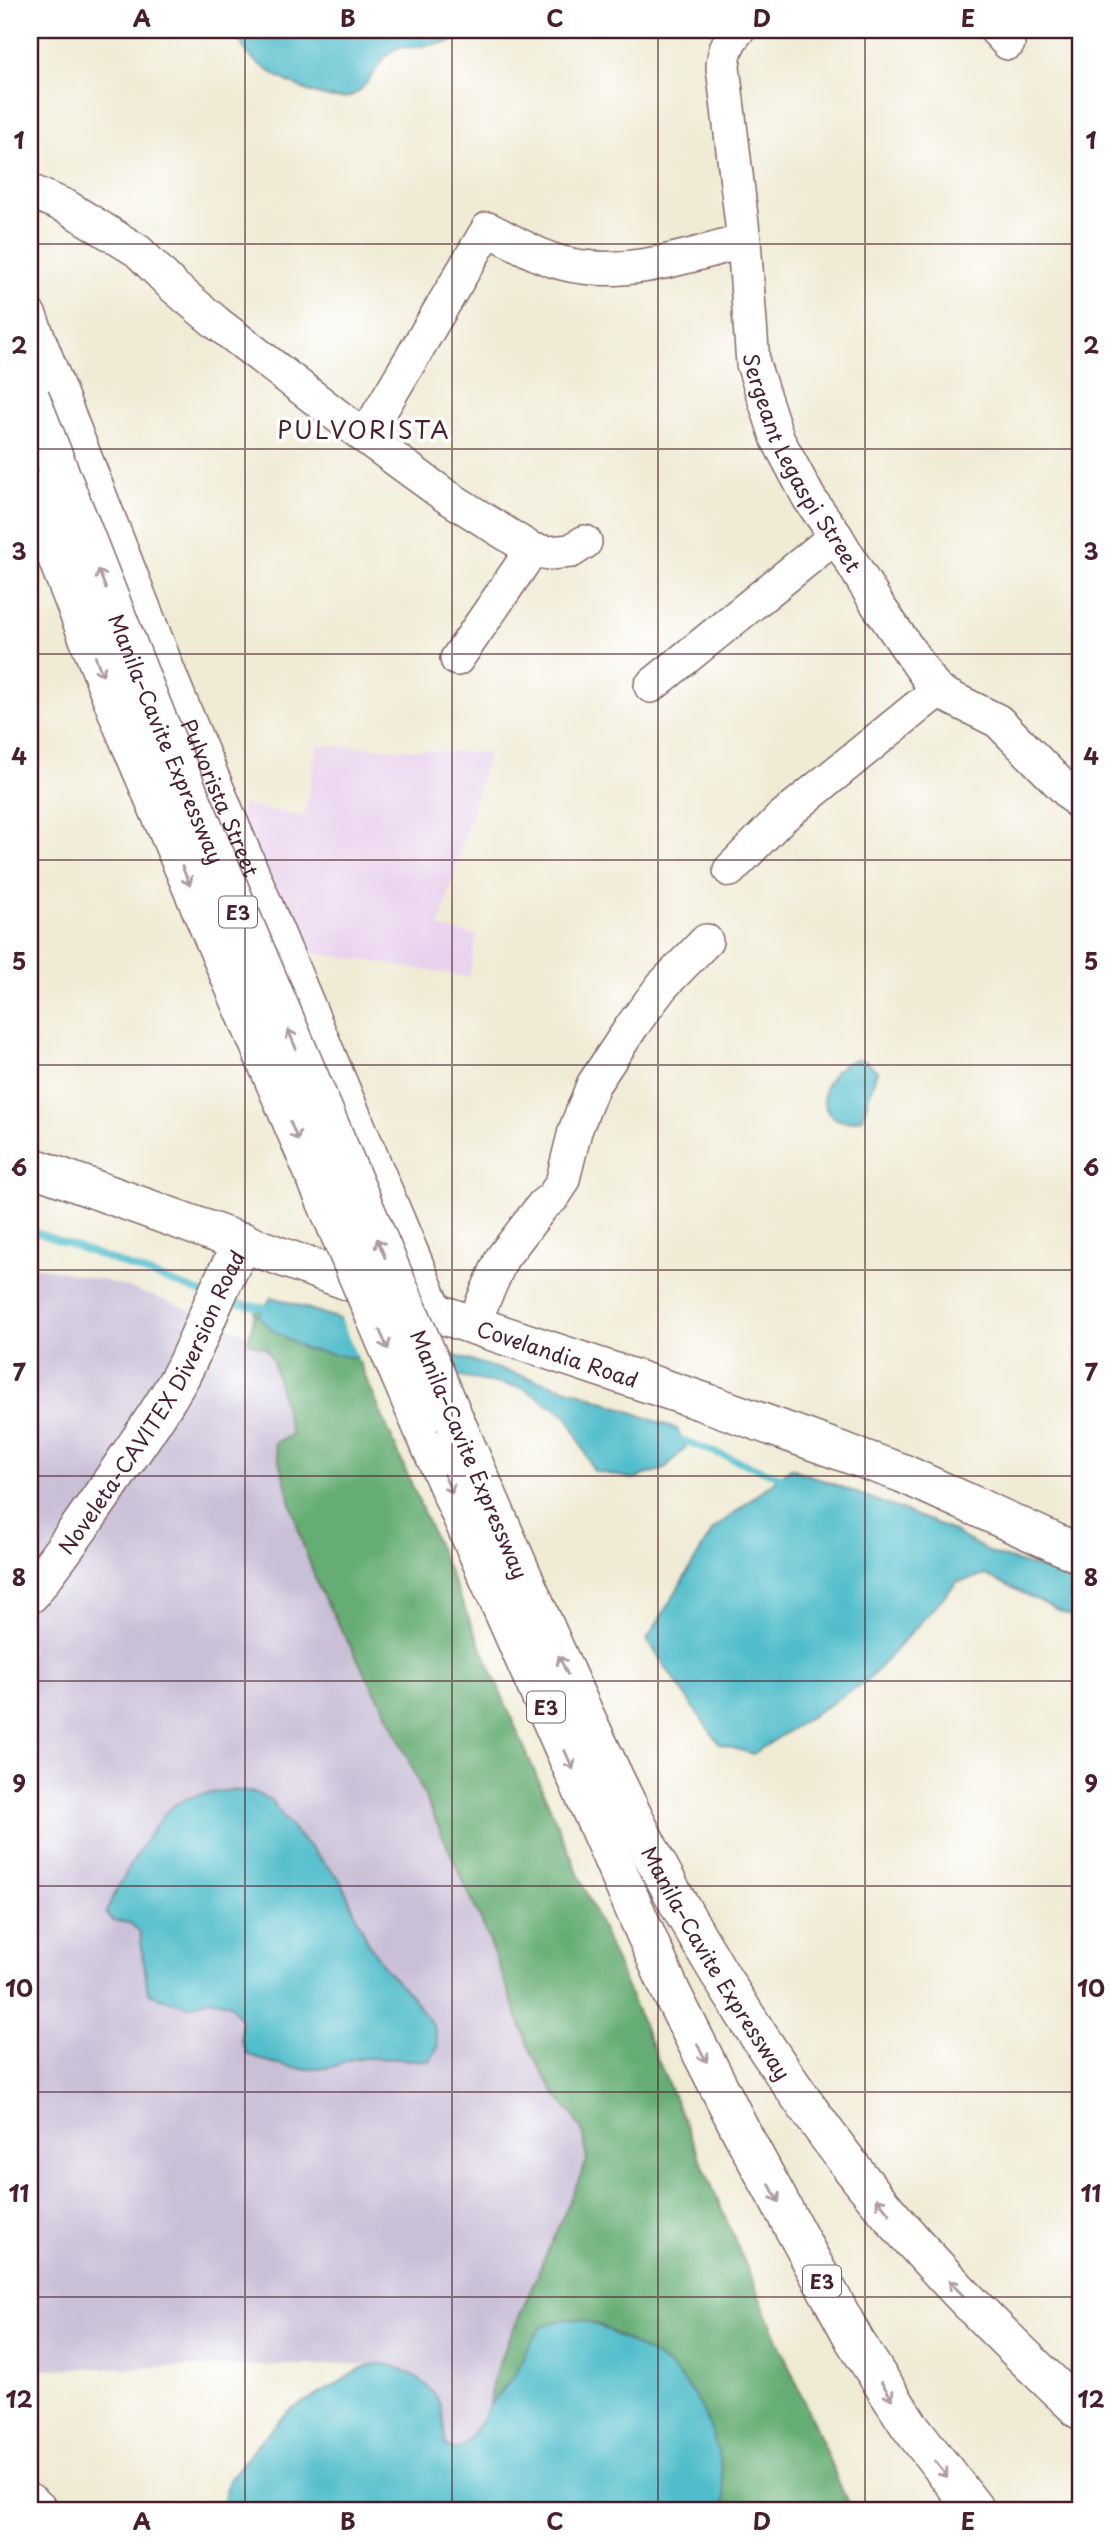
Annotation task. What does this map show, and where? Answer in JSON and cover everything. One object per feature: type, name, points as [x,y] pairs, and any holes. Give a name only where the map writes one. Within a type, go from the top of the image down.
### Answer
[{"type":"main road","name":"Manila–Cavite Expressway","points":[[30,397],[438,1423],[671,1992],[783,2209],[855,2341],[917,2436],[975,2511]]},
{"type":"main road","name":"Manila–Cavite Expressway","points":[[30,489],[122,726],[438,1423],[549,1634],[655,1860],[757,2032],[824,2129],[906,2233],[1005,2339],[1080,2410]]},
{"type":"main road","name":"Covelandia Road","points":[[30,1166],[236,1254],[473,1324],[707,1403],[902,1473],[1080,1554]]},
{"type":"main road","name":"Noveleta-CAVITEX Diversion Road","points":[[30,1594],[79,1530],[155,1418],[181,1375],[236,1254]]},
{"type":"main road","points":[[30,2503],[38,2511]]},
{"type":"street","name":"Sergeant Legaspi Street","points":[[738,30],[727,46],[723,67],[744,241],[753,364],[778,440],[808,498],[836,536],[877,604],[937,691],[998,721],[1080,804]]},
{"type":"street","points":[[30,191],[67,207],[138,251],[191,301],[365,437],[443,494],[532,550],[550,553],[571,551],[584,542]]},
{"type":"street","points":[[365,437],[488,229],[561,263],[598,269],[677,260],[744,241]]},
{"type":"street","name":"Pulvorista Street","points":[[30,316],[175,688],[437,1313]]},
{"type":"street","points":[[651,686],[836,536]]},
{"type":"street","points":[[457,659],[532,550]]},
{"type":"street","points":[[730,870],[781,818],[937,691]]},
{"type":"street","points":[[473,1324],[502,1258],[562,1183],[575,1131],[593,1085],[662,986],[706,941]]},
{"type":"shaded area","points":[[318,745],[488,753],[439,928],[477,935],[469,977],[291,949],[238,822],[242,805],[304,817]]},
{"type":"shaded area","points":[[30,1265],[110,1282],[173,1303],[250,1335],[248,1342],[266,1348],[273,1361],[291,1436],[274,1443],[287,1484],[354,1655],[389,1717],[484,1927],[532,2054],[555,2094],[571,2112],[584,2135],[587,2161],[501,2358],[492,2384],[490,2405],[465,2445],[455,2450],[446,2446],[443,2412],[437,2399],[421,2380],[381,2364],[30,2369]]},
{"type":"green space","points":[[256,1308],[351,1343],[851,2511],[726,2511],[725,2492],[671,2367],[602,2326],[579,2319],[565,2319],[542,2326],[528,2347],[516,2374],[490,2405],[492,2384],[501,2358],[587,2161],[584,2135],[571,2112],[555,2094],[532,2054],[484,1927],[389,1717],[320,1590],[303,1545],[274,1443],[291,1435],[273,1361],[266,1348],[248,1342]]},
{"type":"water","points":[[235,30],[480,30],[448,42],[397,48],[384,58],[362,88],[348,97],[338,98],[313,93],[263,67],[245,51]]},
{"type":"water","points":[[856,1059],[866,1061],[877,1071],[862,1118],[847,1121],[836,1119],[828,1112],[824,1102],[825,1090],[830,1078],[840,1067]]},
{"type":"water","points":[[272,1297],[581,1393],[677,1429],[686,1447],[664,1469],[633,1479],[594,1471],[567,1416],[523,1388],[305,1349],[272,1330],[258,1316]]},
{"type":"water","points":[[791,1468],[943,1526],[995,1555],[1056,1573],[1080,1584],[1080,1621],[986,1575],[957,1582],[870,1678],[753,1754],[719,1744],[647,1640],[713,1530]]},
{"type":"water","points":[[231,1790],[255,1793],[271,1800],[289,1825],[341,1881],[368,1942],[386,1970],[412,1997],[434,2027],[438,2047],[430,2061],[362,2058],[322,2069],[278,2064],[247,2054],[241,2040],[241,2020],[229,2003],[209,1999],[190,2006],[148,1992],[140,1933],[130,1923],[113,1921],[106,1913],[136,1856],[156,1825],[173,1806],[186,1799]]},
{"type":"water","points":[[565,2319],[590,2322],[649,2352],[671,2368],[684,2382],[696,2398],[712,2434],[722,2472],[726,2511],[224,2511],[224,2495],[235,2472],[279,2422],[299,2405],[367,2366],[379,2364],[395,2367],[420,2381],[440,2404],[446,2446],[455,2450],[466,2445],[490,2405],[516,2374],[528,2347],[542,2326]]},
{"type":"pier","points":[[339,1314],[443,1348],[456,1379],[359,1362]]},
{"type":"waterway","points":[[30,1230],[205,1294]]},
{"type":"waterway","points":[[226,1302],[273,1309]]},
{"type":"waterway","points":[[674,1437],[788,1480]]},
{"type":"district","name":"PULVORISTA","points":[[364,429]]}]
